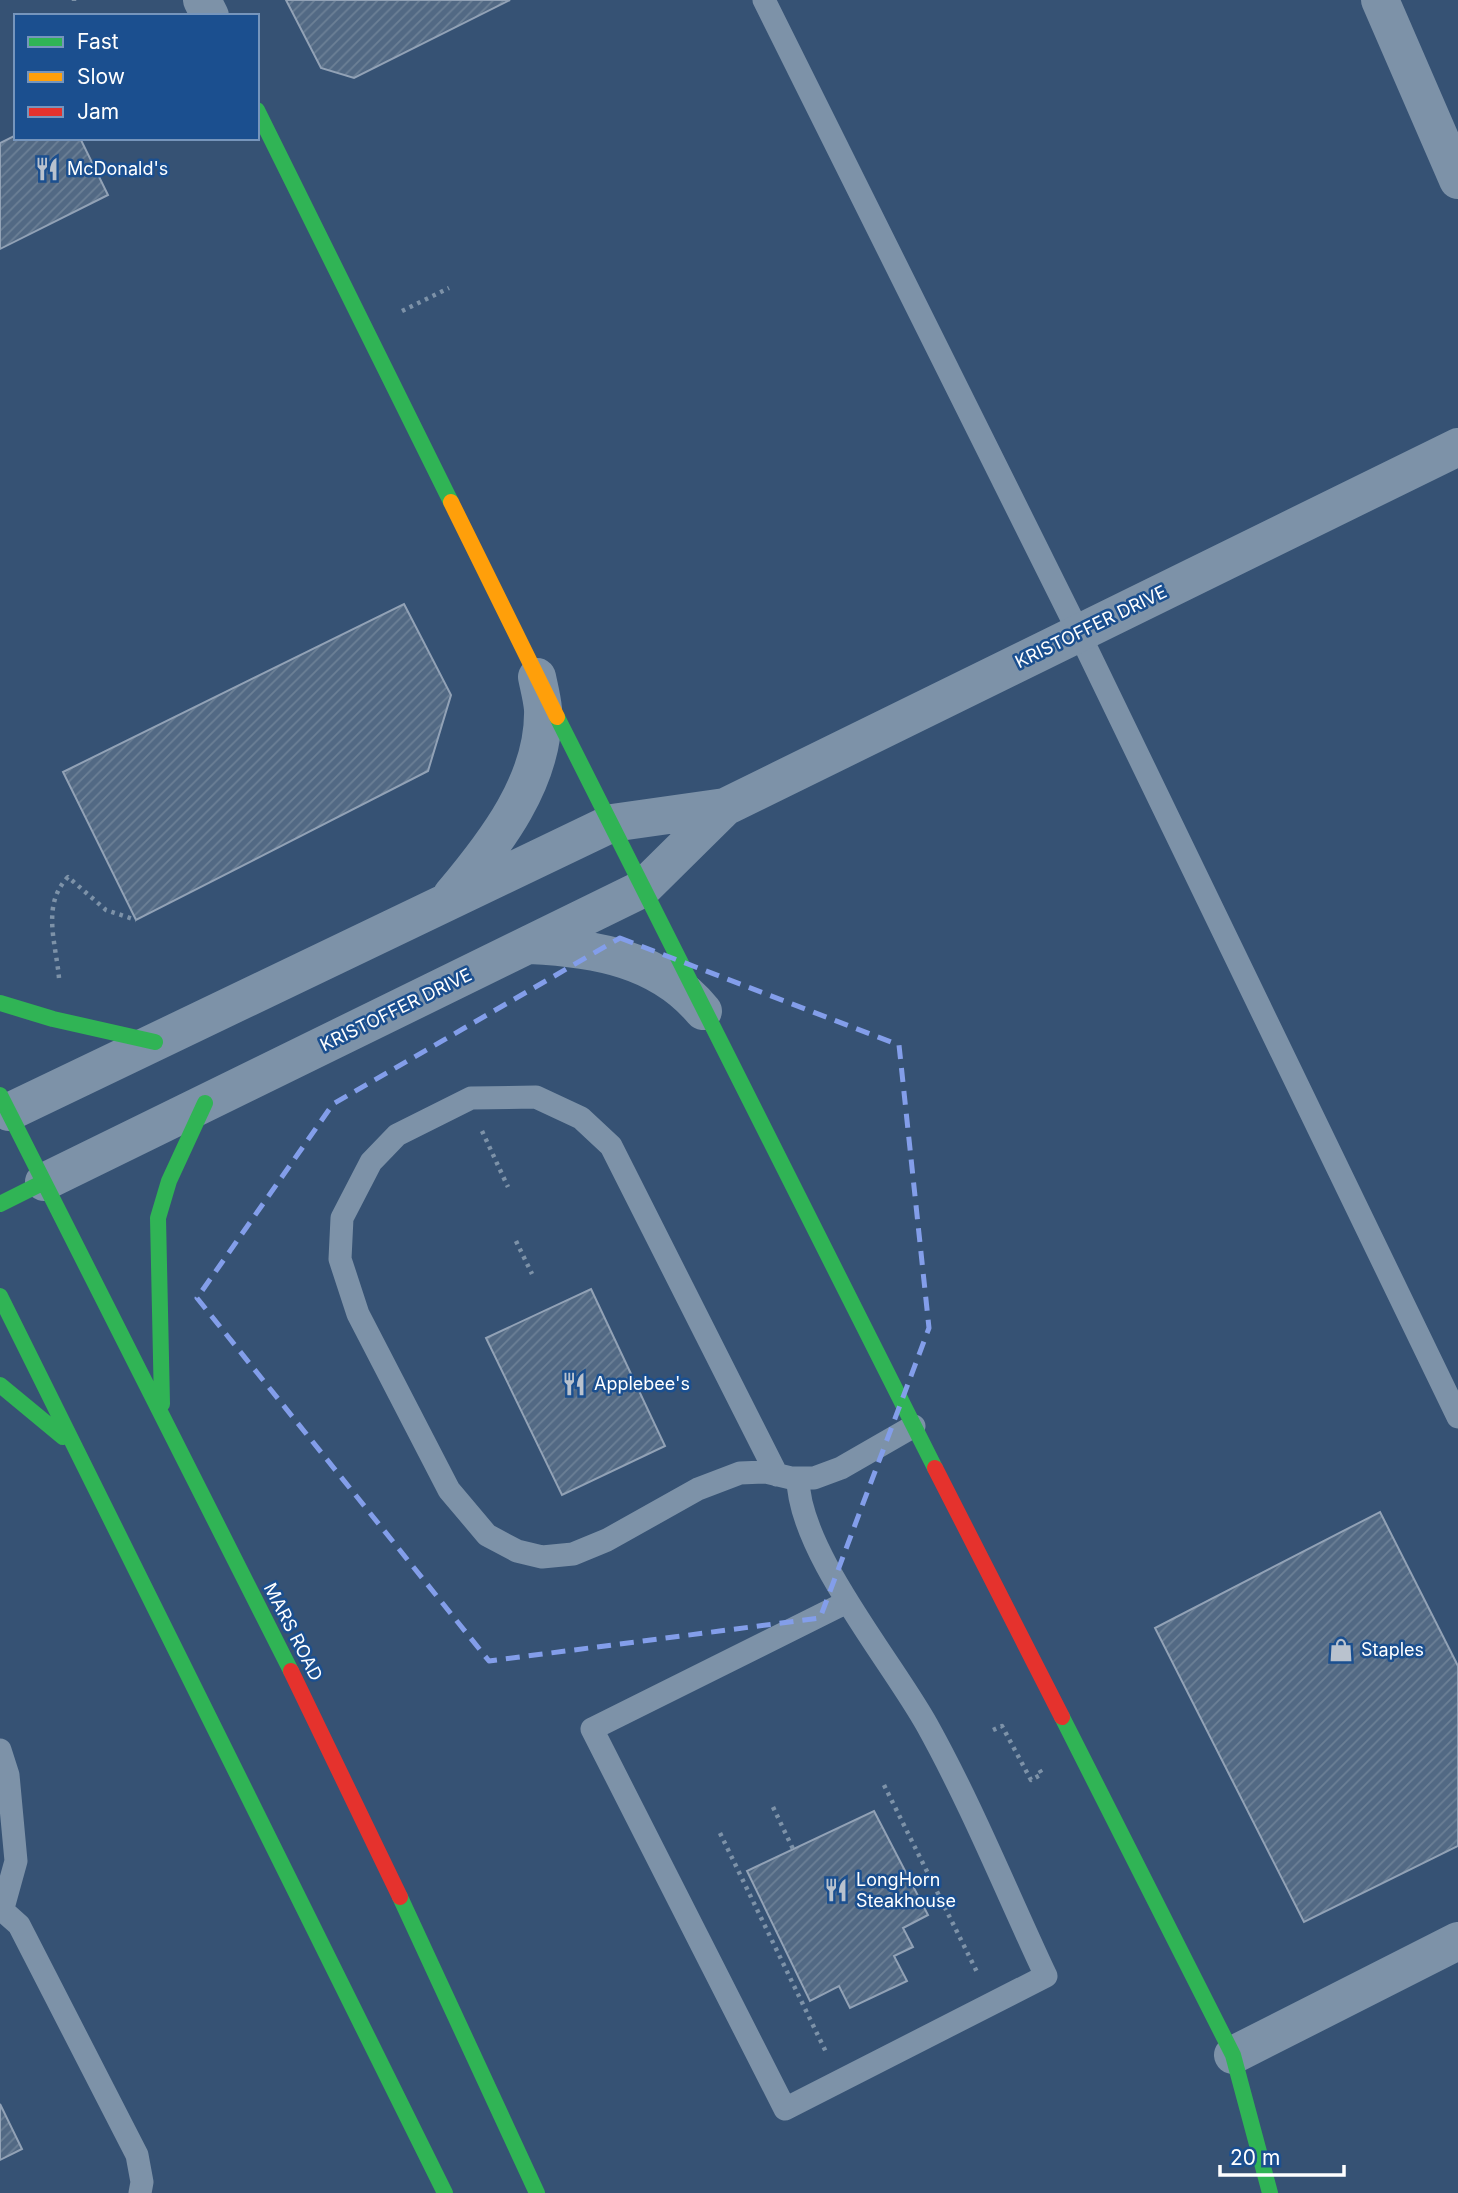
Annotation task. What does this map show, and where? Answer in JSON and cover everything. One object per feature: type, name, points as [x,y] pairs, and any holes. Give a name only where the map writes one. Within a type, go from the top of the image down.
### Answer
[{"type":"main road","points":[[259,114],[612,823],[642,889],[1233,2055],[1270,2193]]},
{"type":"main road","points":[[0,1003],[53,1019],[155,1042]]},
{"type":"main road","points":[[163,1417],[157,1266],[158,1218],[169,1181],[205,1103]]},
{"type":"main road","name":"MARS ROAD","points":[[3,1107],[44,1182],[336,1760],[537,2193]]},
{"type":"main road","points":[[0,1204],[44,1182]]},
{"type":"main road","points":[[0,1296],[445,2193]]},
{"type":"main road","points":[[0,1385],[79,1452]]},
{"type":"street","points":[[1380,0],[1458,180]]},
{"type":"street","name":"KRISTOFFER DRIVE","points":[[3,1107],[155,1042],[612,823],[725,807],[1458,447]]},
{"type":"street","points":[[445,903],[498,834],[529,781],[539,743],[543,709],[536,671]]},
{"type":"street","name":"KRISTOFFER DRIVE","points":[[44,1182],[642,889],[725,807]]},
{"type":"street","points":[[528,945],[587,950],[633,961],[673,982],[705,1013]]},
{"type":"street","points":[[1233,2055],[1458,1941]]},
{"type":"lane","points":[[764,0],[1079,633],[1458,1417]]},
{"type":"lane","points":[[848,1602],[592,1729],[785,2109],[1046,1976],[928,1727],[848,1602],[804,1516],[788,1476],[611,1146],[581,1118],[536,1097],[500,1096],[466,1100],[397,1135],[371,1162],[342,1218],[340,1259],[358,1314],[449,1490],[487,1535],[517,1551],[542,1557],[573,1554],[607,1540],[698,1489],[740,1473],[766,1472],[788,1476],[814,1478],[841,1468],[914,1426]]},
{"type":"lane","points":[[0,1749],[8,1775],[16,1861],[2,1908],[19,1925],[137,2155],[142,2182],[141,2193]]},
{"type":"path","points":[[60,984],[51,911],[57,889],[68,877],[106,910],[135,920]]},
{"type":"path","points":[[466,1100],[508,1187]]},
{"type":"path","points":[[516,1241],[532,1274]]},
{"type":"path","points":[[993,1730],[1002,1726],[1031,1780],[1042,1774],[1036,1763]]},
{"type":"path","points":[[884,1785],[993,2003]]},
{"type":"path","points":[[773,1807],[793,1849]]},
{"type":"path","points":[[720,1833],[840,2081]]},
{"type":"highlighted area","points":[[620,938],[899,1045],[929,1328],[820,1618],[489,1661],[197,1298],[333,1104]]},
{"type":"building","points":[[286,0],[510,0],[354,78],[321,68]]},
{"type":"building","name":"McDonald's","points":[[14,136],[14,140],[81,140],[108,195],[0,249],[0,143]]},
{"type":"building","points":[[404,604],[451,695],[428,771],[136,920],[63,772]]},
{"type":"building","points":[[591,1289],[665,1446],[562,1495],[486,1338]]},
{"type":"building","points":[[1380,1512],[1458,1666],[1458,1846],[1304,1922],[1155,1628]]},
{"type":"building","points":[[874,1811],[928,1915],[903,1928],[913,1947],[894,1956],[907,1981],[850,2008],[839,1986],[810,2001],[747,1871]]},
{"type":"building","points":[[0,2104],[22,2149],[0,2160]]},
{"type":"traffic: fast","points":[[259,114],[451,502]]},
{"type":"traffic: fast","points":[[557,717],[935,1468]]},
{"type":"traffic: fast","points":[[0,1003],[53,1019],[155,1042]]},
{"type":"traffic: fast","points":[[0,1095],[291,1671]]},
{"type":"traffic: fast","points":[[162,1404],[158,1218],[169,1181],[205,1103]]},
{"type":"traffic: fast","points":[[0,1204],[44,1182]]},
{"type":"traffic: fast","points":[[0,1296],[445,2193]]},
{"type":"traffic: fast","points":[[0,1385],[63,1437]]},
{"type":"traffic: fast","points":[[1062,1717],[1233,2055],[1270,2193]]},
{"type":"traffic: fast","points":[[400,1897],[537,2193]]},
{"type":"traffic: slow","points":[[451,502],[557,717]]},
{"type":"traffic: jam","points":[[935,1468],[1062,1717]]},
{"type":"traffic: jam","points":[[291,1671],[400,1897]]},
{"type":"place","name":"McDonald's","points":[[47,169]]},
{"type":"place","name":"Applebee's","points":[[574,1384]]},
{"type":"place","name":"Staples","points":[[1341,1650]]},
{"type":"place","name":"LongHorn Steakhouse","points":[[836,1890]]}]
